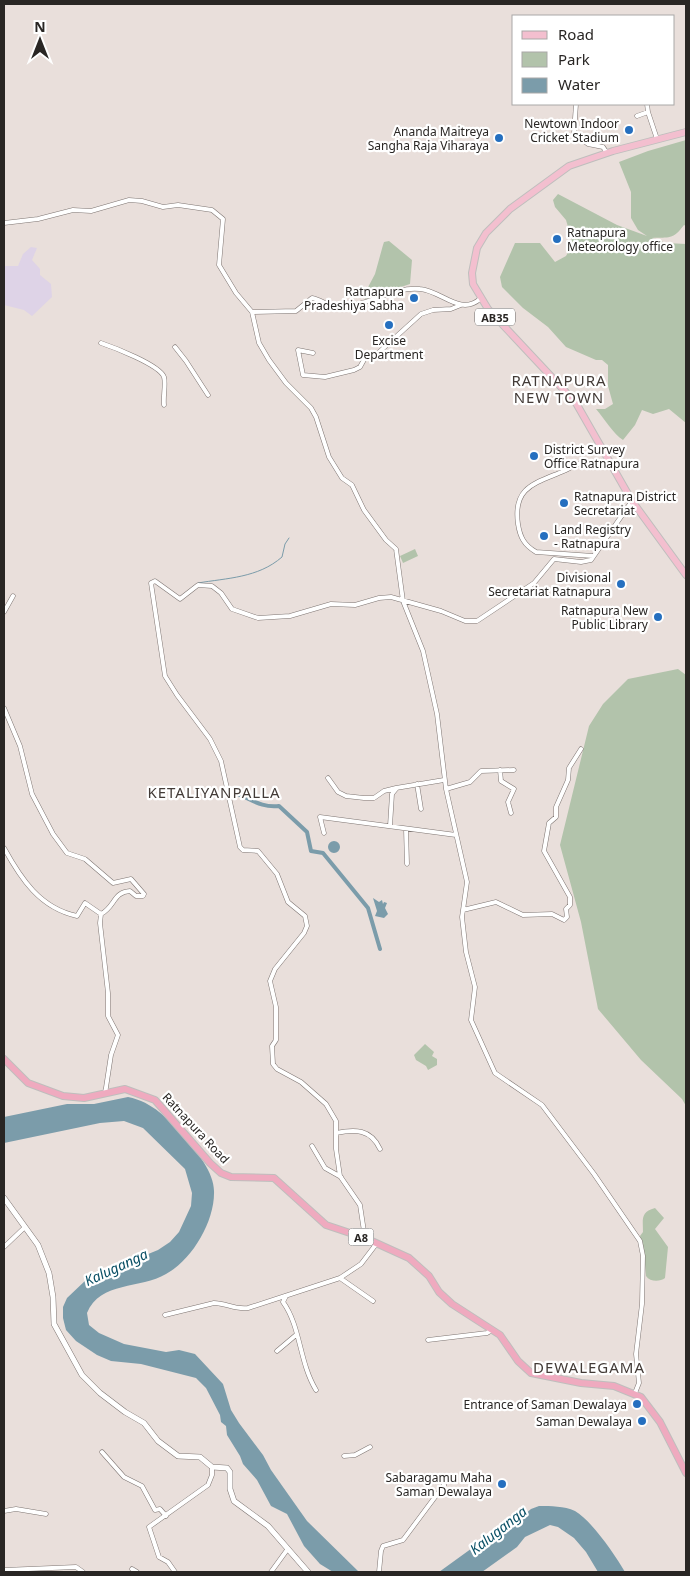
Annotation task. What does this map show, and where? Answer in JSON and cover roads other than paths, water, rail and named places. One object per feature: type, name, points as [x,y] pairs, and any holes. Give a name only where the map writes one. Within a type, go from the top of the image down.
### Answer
[{"type":"highway","name":"Ratnapura Road","points":[[4,1059],[28,1083],[63,1096],[84,1098],[125,1089],[156,1100],[210,1163],[221,1172],[231,1177],[274,1178],[326,1225],[365,1238],[409,1258],[429,1276],[439,1292],[452,1304],[500,1335],[518,1361],[531,1373],[572,1382],[614,1386],[634,1393],[650,1407],[686,1474]]},
{"type":"main road","name":"AB35","points":[[686,132],[607,153],[569,166],[505,213],[486,233],[477,248],[472,273],[480,299],[576,403],[607,461],[632,501],[686,575]]},
{"type":"street","points":[[576,105],[574,133],[588,144],[603,147],[607,153]]},
{"type":"street","points":[[647,105],[657,139]]},
{"type":"street","points":[[637,116],[648,112]]},
{"type":"street","points":[[4,223],[38,219],[73,210],[90,210],[129,200],[142,201],[163,207],[178,205],[212,210],[223,219],[219,265],[236,293],[252,312],[259,343],[286,383],[316,417],[330,458],[342,478],[352,485],[368,516],[386,540],[396,549],[403,601],[423,651],[437,714],[444,780],[467,882],[463,910],[466,952],[475,987],[471,1020],[495,1073],[542,1105],[594,1174],[640,1241],[643,1256],[642,1304],[636,1354],[639,1383],[634,1393]]},
{"type":"street","points":[[252,312],[296,311],[312,298],[342,307],[410,289],[430,292],[460,305],[470,306],[480,299]]},
{"type":"street","points":[[313,353],[298,350],[303,375],[325,377],[354,370],[360,367],[365,358],[377,354],[421,314],[433,310],[451,309],[460,305]]},
{"type":"street","points":[[101,343],[125,352],[160,371],[164,376],[164,405]]},
{"type":"street","points":[[175,347],[208,395]]},
{"type":"street","points":[[593,556],[536,552],[528,548],[519,532],[518,509],[524,492],[535,482],[584,462],[607,461]]},
{"type":"street","points":[[341,1178],[336,1150],[336,1121],[326,1104],[301,1082],[277,1069],[273,1064],[272,1046],[276,1040],[276,1007],[270,980],[275,969],[304,933],[307,926],[304,916],[288,902],[277,874],[264,856],[258,850],[243,850],[240,847],[221,761],[210,739],[169,684],[166,676],[151,583],[156,581],[180,599],[198,585],[212,586],[221,593],[232,609],[258,618],[290,616],[330,604],[355,605],[379,598],[391,597],[441,611],[465,622],[477,621],[534,583],[554,559],[586,562],[593,556],[632,501]]},
{"type":"street","points":[[4,612],[13,596]]},
{"type":"street","points":[[4,708],[20,746],[32,794],[53,834],[67,853],[85,859],[113,883],[131,879],[144,894],[141,898],[130,891],[123,891],[116,896],[108,911],[101,914]]},
{"type":"street","points":[[463,910],[496,902],[523,915],[552,914],[564,920],[567,917],[566,909],[570,905],[570,896],[544,851],[549,823],[556,817],[556,807],[568,780],[569,768],[581,749]]},
{"type":"street","points":[[500,770],[501,780],[514,789],[508,802],[511,813]]},
{"type":"street","points":[[446,789],[470,782],[481,771],[514,770]]},
{"type":"street","points":[[328,778],[338,792],[346,796],[374,798],[384,791],[444,780]]},
{"type":"street","points":[[417,784],[422,809]]},
{"type":"street","points":[[390,826],[392,794],[396,788]]},
{"type":"street","points":[[324,833],[320,817],[456,835]]},
{"type":"street","points":[[406,829],[407,864]]},
{"type":"street","points":[[4,848],[28,888],[57,909],[77,916],[85,903],[101,914]]},
{"type":"street","points":[[101,914],[100,923],[108,993],[108,1016],[118,1036],[111,1056],[105,1094]]},
{"type":"street","points":[[336,1132],[357,1129],[374,1137],[380,1148]]},
{"type":"street","points":[[312,1146],[325,1168],[341,1178],[360,1205],[365,1238]]},
{"type":"street","points":[[4,1198],[38,1245],[49,1273],[53,1297],[54,1324],[57,1333],[82,1375],[100,1393],[125,1412],[144,1423],[158,1442],[178,1456],[200,1457],[212,1467],[227,1468],[230,1472],[230,1489],[234,1501],[268,1526],[308,1572]]},
{"type":"street","points":[[4,1248],[24,1228]]},
{"type":"street","points":[[165,1315],[214,1303],[223,1303],[234,1308],[248,1308],[340,1278],[361,1264],[376,1243]]},
{"type":"street","points":[[340,1278],[373,1301]]},
{"type":"street","points":[[286,1296],[283,1302],[296,1328],[296,1335],[310,1381],[316,1390]]},
{"type":"street","points":[[428,1340],[487,1333],[493,1329]]},
{"type":"street","points":[[277,1351],[296,1335]]},
{"type":"street","points":[[344,1456],[355,1455],[370,1447]]},
{"type":"street","points":[[102,1452],[124,1477],[142,1486],[155,1510],[160,1509],[166,1516]]},
{"type":"street","points":[[175,1572],[168,1562],[160,1557],[149,1527],[208,1485],[212,1475],[212,1467]]},
{"type":"street","points":[[379,1572],[381,1551],[384,1546],[403,1540],[444,1485]]},
{"type":"street","points":[[4,1511],[16,1509],[46,1514]]},
{"type":"street","points":[[271,1572],[287,1550]]},
{"type":"street","points":[[4,1570],[21,1571],[76,1567],[83,1572]]},
{"type":"street","points":[[132,1569],[137,1572]]},
{"type":"water","points":[[332,841],[336,841],[340,847],[336,853],[332,853],[328,849],[328,845]]},
{"type":"water","points":[[373,898],[379,902],[382,900],[383,904],[384,902],[387,903],[385,908],[388,914],[384,918],[375,916],[377,911]]},
{"type":"water","points":[[128,1097],[137,1099],[160,1112],[195,1149],[208,1170],[213,1184],[211,1215],[193,1249],[176,1268],[156,1279],[122,1287],[101,1296],[93,1303],[87,1313],[89,1325],[99,1333],[124,1344],[166,1352],[179,1350],[195,1354],[223,1384],[231,1410],[307,1521],[359,1572],[333,1572],[320,1564],[304,1546],[287,1514],[271,1506],[257,1480],[243,1464],[227,1435],[226,1426],[221,1422],[220,1415],[206,1388],[196,1378],[141,1364],[111,1361],[97,1355],[76,1341],[66,1330],[63,1307],[67,1298],[87,1279],[158,1250],[170,1242],[179,1232],[191,1206],[192,1193],[185,1169],[143,1128],[124,1121],[100,1123],[4,1143],[4,1117],[67,1104],[94,1104]]},
{"type":"water","points":[[539,1506],[566,1508],[582,1516],[603,1539],[625,1572],[598,1572],[586,1552],[574,1538],[558,1527],[550,1525],[525,1537],[517,1547],[482,1572],[439,1572],[486,1538],[511,1526],[531,1509]]},
{"type":"waterway","points":[[198,583],[242,576],[263,569],[282,557],[285,544],[289,538]]},
{"type":"waterway","points":[[230,794],[232,792],[239,794],[266,806],[279,806],[307,832],[311,851],[323,853],[368,908],[380,949]]},
{"type":"place","name":"Newtown Indoor Cricket Stadium","points":[[629,130]]},
{"type":"place","name":"Ananda Maitreya Sangha Raja Viharaya","points":[[499,138]]},
{"type":"place","name":"Ratnapura Meteorology office","points":[[557,239]]},
{"type":"place","name":"Ratnapura Pradeshiya Sabha","points":[[414,298]]},
{"type":"place","name":"Excise Department","points":[[389,325]]},
{"type":"place","name":"District Survey Office Ratnapura","points":[[534,456]]},
{"type":"place","name":"Ratnapura District Secretariat","points":[[564,503]]},
{"type":"place","name":"Land Registry - Ratnapura","points":[[544,536]]},
{"type":"place","name":"Divisional Secretariat Ratnapura","points":[[621,584]]},
{"type":"place","name":"Ratnapura New Public Library","points":[[658,617]]},
{"type":"place","name":"Entrance of Saman Dewalaya","points":[[637,1404]]},
{"type":"place","name":"Saman Dewalaya","points":[[642,1421]]},
{"type":"place","name":"Sabaragamu Maha Saman Dewalaya","points":[[502,1484]]},
{"type":"district","name":"RATNAPURA NEW TOWN","points":[[559,388]]},
{"type":"district","name":"KETALIYANPALLA","points":[[214,792]]},
{"type":"district","name":"DEWALEGAMA","points":[[589,1367]]},
{"type":"water label","name":"Kaluganga","points":[[116,1267]]},
{"type":"water label","name":"Kaluganga","points":[[498,1530]]}]
